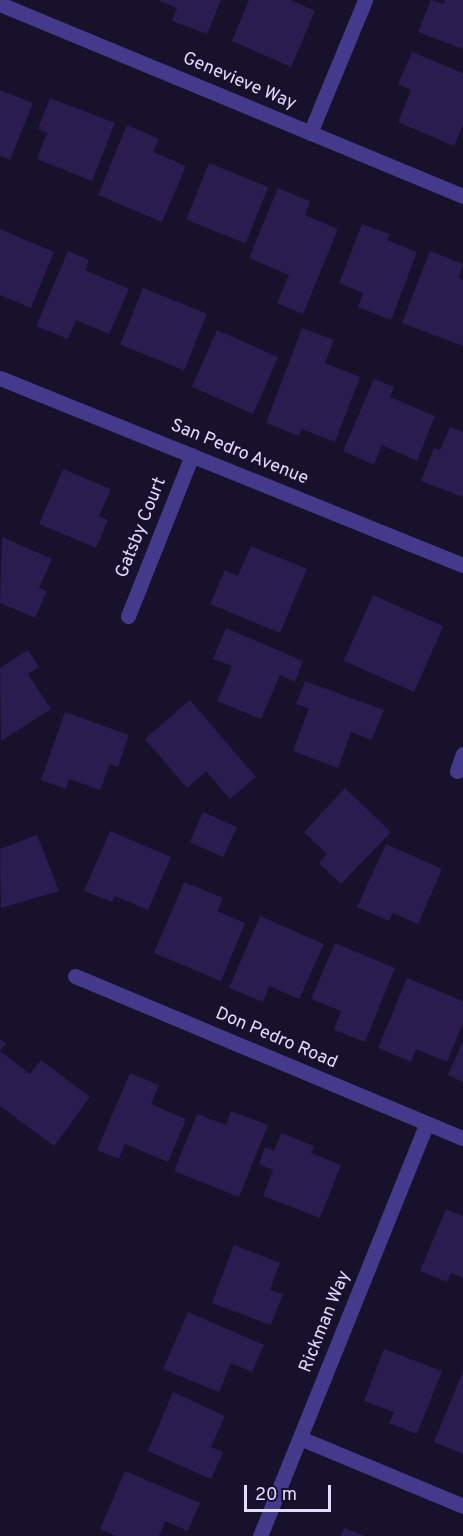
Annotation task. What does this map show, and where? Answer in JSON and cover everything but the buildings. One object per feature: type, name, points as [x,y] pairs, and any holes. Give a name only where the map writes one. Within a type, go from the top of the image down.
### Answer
[{"type":"street","points":[[310,133],[365,0]]},
{"type":"street","name":"Genevieve Way","points":[[0,4],[463,196]]},
{"type":"street","name":"San Pedro Avenue","points":[[0,378],[463,565]]},
{"type":"street","name":"Gatsby Court","points":[[128,615],[192,455]]},
{"type":"street","points":[[457,771],[463,754]]},
{"type":"street","name":"Don Pedro Road","points":[[75,976],[463,1138]]},
{"type":"street","name":"Rickman Way","points":[[261,1536],[427,1123]]},
{"type":"street","points":[[300,1438],[463,1506]]}]
